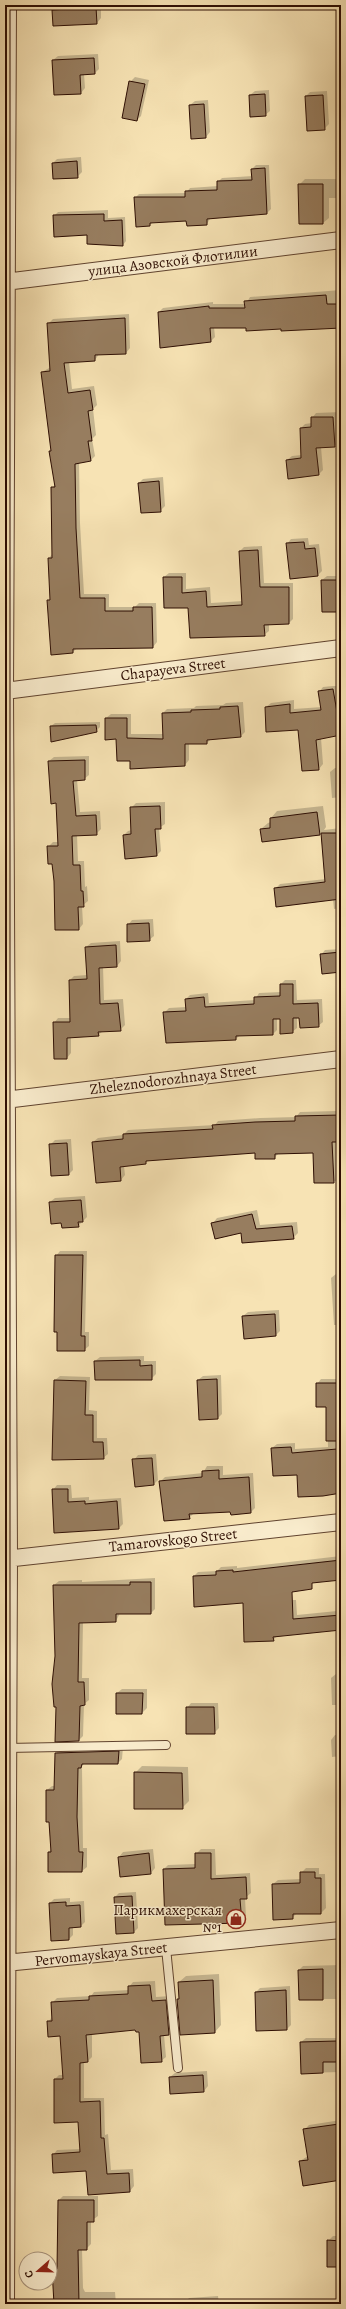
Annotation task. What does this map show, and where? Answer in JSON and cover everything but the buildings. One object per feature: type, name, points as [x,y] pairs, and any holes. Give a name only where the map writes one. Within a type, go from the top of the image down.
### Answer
[{"type":"street","points":[[6,2304],[5,1963],[7,1558],[5,691],[8,5]]},
{"type":"street","name":"улица Азовской Флотилии","points":[[6,282],[341,240]]},
{"type":"street","name":"Chapayeva Street","points":[[5,691],[341,648]]},
{"type":"street","name":"Zheleznodorozhnaya Street","points":[[6,1100],[341,1059]]},
{"type":"street","name":"Tamarovskogo Street","points":[[7,1558],[341,1522]]},
{"type":"street","name":"Pervomayskaya Street","points":[[5,1963],[341,1930]]},
{"type":"lane","points":[[7,1748],[166,1744]]},
{"type":"lane","points":[[166,1948],[178,2068]]},
{"type":"place","name":"Парикмахерская №1","points":[[236,1919]]}]
